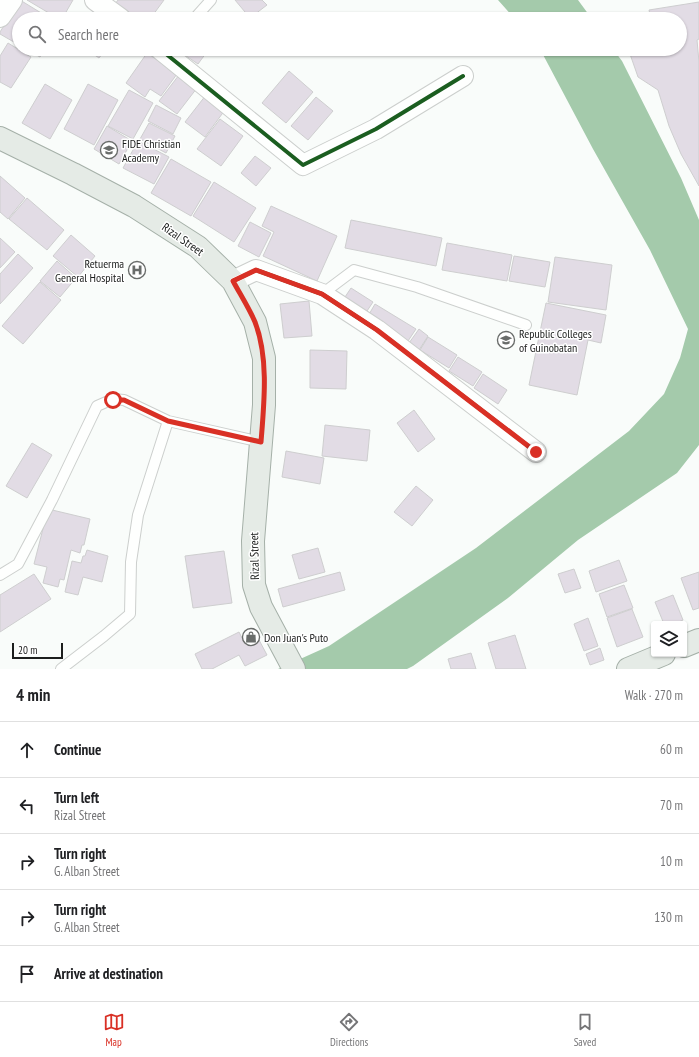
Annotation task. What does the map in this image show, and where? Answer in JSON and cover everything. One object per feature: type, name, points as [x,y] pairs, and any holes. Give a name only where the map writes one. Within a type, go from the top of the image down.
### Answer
[{"type":"main road","name":"Rizal Street","points":[[0,138],[134,206],[198,247],[233,281],[255,322],[264,358],[264,405],[253,541],[254,585],[261,608],[289,660]]},
{"type":"main road","points":[[687,645],[699,640]]},
{"type":"main road","points":[[628,669],[657,657]]},
{"type":"street","points":[[0,17],[12,0]]},
{"type":"street","points":[[95,0],[111,12]]},
{"type":"street","points":[[171,56],[304,166],[376,129],[462,76]]},
{"type":"street","points":[[233,281],[256,270],[322,294],[377,330],[536,452]]},
{"type":"lane","points":[[200,12],[211,0]]},
{"type":"lane","points":[[322,294],[354,270],[417,287],[526,325]]},
{"type":"lane","points":[[0,575],[18,564],[52,500],[97,406],[113,400],[124,400],[168,421],[261,442]]},
{"type":"lane","points":[[60,669],[104,636],[130,614],[131,562],[138,515],[168,421]]},
{"type":"shaded area","points":[[498,0],[578,0],[587,12],[509,12]]},
{"type":"shaded area","points":[[544,56],[618,56],[681,178],[699,220],[699,445],[677,473],[578,540],[508,598],[413,666],[407,669],[278,669],[329,646],[476,548],[629,431],[664,394],[680,358],[688,329],[650,250],[593,149]]},
{"type":"building","points":[[20,0],[40,12],[12,12]]},
{"type":"building","points":[[27,0],[73,0],[66,12],[47,12]]},
{"type":"building","points":[[118,0],[164,0],[155,12],[126,12],[115,4]]},
{"type":"building","points":[[235,0],[262,0],[267,5],[258,12],[245,12]]},
{"type":"building","points":[[699,2],[699,39],[697,40],[699,62],[699,186],[681,154],[669,126],[658,90],[638,77],[631,56],[687,56],[687,12],[649,12],[649,10]]},
{"type":"building","points":[[12,13],[12,41],[0,34]]},
{"type":"building","points":[[8,43],[12,45],[12,56],[31,57],[11,88],[0,82],[0,56]]},
{"type":"building","points":[[145,56],[151,56],[177,74],[161,96],[150,89],[145,97],[126,83]]},
{"type":"building","points":[[186,56],[204,56],[198,64]]},
{"type":"building","points":[[289,71],[313,92],[286,123],[262,103]]},
{"type":"building","points":[[179,75],[197,88],[177,114],[159,101]]},
{"type":"building","points":[[45,84],[72,100],[50,139],[22,123]]},
{"type":"building","points":[[88,84],[118,100],[94,145],[64,129]]},
{"type":"building","points":[[129,90],[153,103],[133,139],[108,126]]},
{"type":"building","points":[[206,95],[225,110],[205,137],[185,122]]},
{"type":"building","points":[[316,97],[333,111],[308,140],[291,126]]},
{"type":"building","points":[[156,105],[181,118],[173,134],[148,121]]},
{"type":"building","points":[[220,119],[243,136],[221,166],[197,149]]},
{"type":"building","points":[[149,123],[175,136],[166,153],[140,139]]},
{"type":"building","points":[[107,126],[132,141],[119,164],[94,149]]},
{"type":"building","points":[[138,141],[169,157],[154,184],[123,168]]},
{"type":"building","points":[[255,156],[271,168],[256,186],[241,173]]},
{"type":"building","points":[[171,159],[211,182],[191,216],[151,193]]},
{"type":"building","points":[[0,176],[25,198],[8,219],[0,212]]},
{"type":"building","points":[[214,182],[256,208],[234,242],[193,216]]},
{"type":"building","points":[[27,198],[64,230],[47,250],[9,219]]},
{"type":"building","points":[[271,206],[337,236],[317,281],[263,256],[274,232],[262,226]]},
{"type":"building","points":[[351,220],[442,238],[436,266],[345,248]]},
{"type":"building","points":[[250,222],[271,233],[259,257],[238,246]]},
{"type":"building","points":[[71,235],[95,256],[78,277],[53,256]]},
{"type":"building","points":[[0,238],[15,252],[0,268]]},
{"type":"building","points":[[447,243],[512,255],[507,281],[442,270]]},
{"type":"building","points":[[18,254],[33,268],[0,304],[0,274]]},
{"type":"building","points":[[514,256],[550,262],[545,287],[509,281]]},
{"type":"building","points":[[555,257],[612,265],[606,310],[548,302]]},
{"type":"building","points":[[57,261],[76,278],[60,297],[40,281]]},
{"type":"building","points":[[40,282],[61,300],[23,344],[2,326]]},
{"type":"building","points":[[351,288],[373,302],[365,314],[343,300]]},
{"type":"building","points":[[309,301],[312,336],[284,338],[280,304]]},
{"type":"building","points":[[546,303],[606,315],[601,343],[588,340],[577,395],[529,385]]},
{"type":"building","points":[[375,304],[416,329],[408,341],[368,316]]},
{"type":"building","points":[[419,329],[428,336],[419,350],[409,343]]},
{"type":"building","points":[[428,337],[457,355],[449,368],[420,350]]},
{"type":"building","points":[[310,350],[347,351],[346,389],[310,388]]},
{"type":"building","points":[[458,357],[482,372],[473,386],[449,371]]},
{"type":"building","points":[[483,374],[507,390],[498,404],[474,388]]},
{"type":"building","points":[[414,410],[435,439],[418,452],[397,423]]},
{"type":"building","points":[[325,425],[370,430],[367,461],[322,456]]},
{"type":"building","points":[[32,443],[52,455],[27,498],[6,486]]},
{"type":"building","points":[[286,451],[324,458],[320,484],[282,477]]},
{"type":"building","points":[[416,486],[433,500],[412,526],[394,512]]},
{"type":"building","points":[[48,509],[90,519],[84,545],[82,545],[80,553],[71,550],[64,580],[60,579],[58,587],[43,583],[47,567],[34,564]]},
{"type":"building","points":[[318,548],[325,572],[299,579],[292,555]]},
{"type":"building","points":[[87,550],[108,556],[102,582],[83,577],[78,595],[65,592],[72,561],[81,563]]},
{"type":"building","points":[[224,551],[232,603],[193,608],[185,556]]},
{"type":"building","points":[[619,560],[627,581],[596,592],[589,571]]},
{"type":"building","points":[[574,569],[581,588],[565,593],[558,574]]},
{"type":"building","points":[[340,572],[345,590],[283,607],[278,589]]},
{"type":"building","points":[[699,572],[699,608],[693,610],[681,578]]},
{"type":"building","points":[[34,574],[51,599],[0,632],[0,595]]},
{"type":"building","points":[[624,585],[633,608],[607,617],[599,594]]},
{"type":"building","points":[[673,595],[683,620],[663,621],[655,602]]},
{"type":"building","points":[[632,609],[643,637],[617,647],[607,618]]},
{"type":"building","points":[[588,618],[598,646],[584,651],[574,624]]},
{"type":"building","points":[[239,632],[245,644],[258,638],[267,655],[245,666],[239,655],[212,669],[202,669],[195,654]]},
{"type":"building","points":[[515,635],[526,669],[496,669],[488,643]]},
{"type":"building","points":[[600,648],[604,660],[590,665],[586,654]]},
{"type":"building","points":[[471,653],[476,669],[451,669],[448,659]]},
{"type":"cycle path","points":[[169,56],[303,165],[376,129],[463,76]]},
{"type":"cycle path","points":[[233,281],[256,270],[322,294],[377,330],[536,452]]},
{"type":"place","name":"FIDE Christian Academy","points":[[109,150]]},
{"type":"place","name":"Retuerma General Hospital","points":[[137,270]]},
{"type":"place","name":"Republic Colleges of Guinobatan","points":[[506,340]]},
{"type":"place","name":"Don Juan's Puto","points":[[251,637]]},
{"type":"route","points":[[113,400],[124,400],[168,421],[261,442],[264,405],[264,358],[255,322],[233,281],[256,270],[322,294],[377,330],[536,452]]}]
